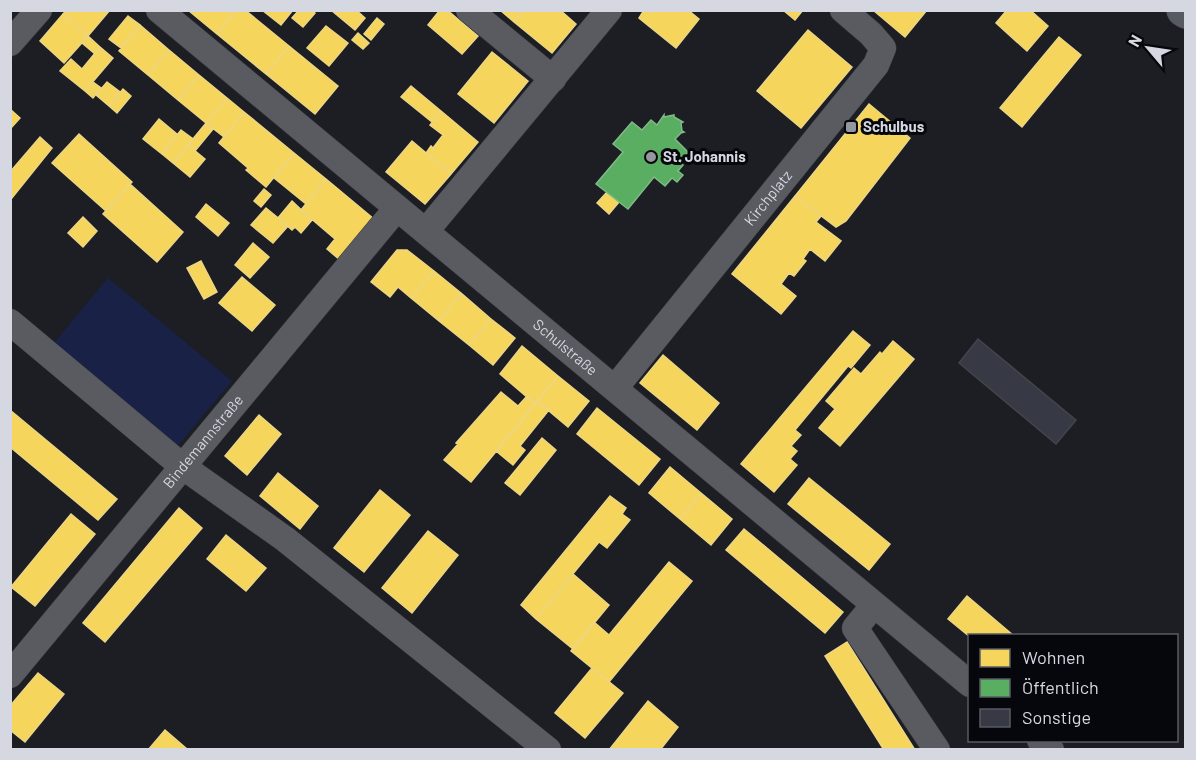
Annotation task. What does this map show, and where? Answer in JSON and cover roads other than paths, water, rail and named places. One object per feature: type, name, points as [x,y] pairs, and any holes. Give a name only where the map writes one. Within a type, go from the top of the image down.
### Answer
[{"type":"street","points":[[10,43],[39,10]]},
{"type":"street","name":"Schulstraße","points":[[159,10],[968,683]]},
{"type":"street","points":[[469,10],[553,79]]},
{"type":"street","points":[[426,231],[609,10]]},
{"type":"street","name":"Kirchplatz","points":[[615,388],[876,65],[883,48],[871,34],[843,10]]},
{"type":"street","name":"Bindemannstraße","points":[[10,675],[397,208]]},
{"type":"street","points":[[10,322],[182,466],[285,539],[548,750]]},
{"type":"street","points":[[874,605],[855,628],[937,750]]},
{"type":"place","name":"Schulbus","points":[[851,127]]},
{"type":"place","name":"St. Johannis","points":[[651,157]]}]
